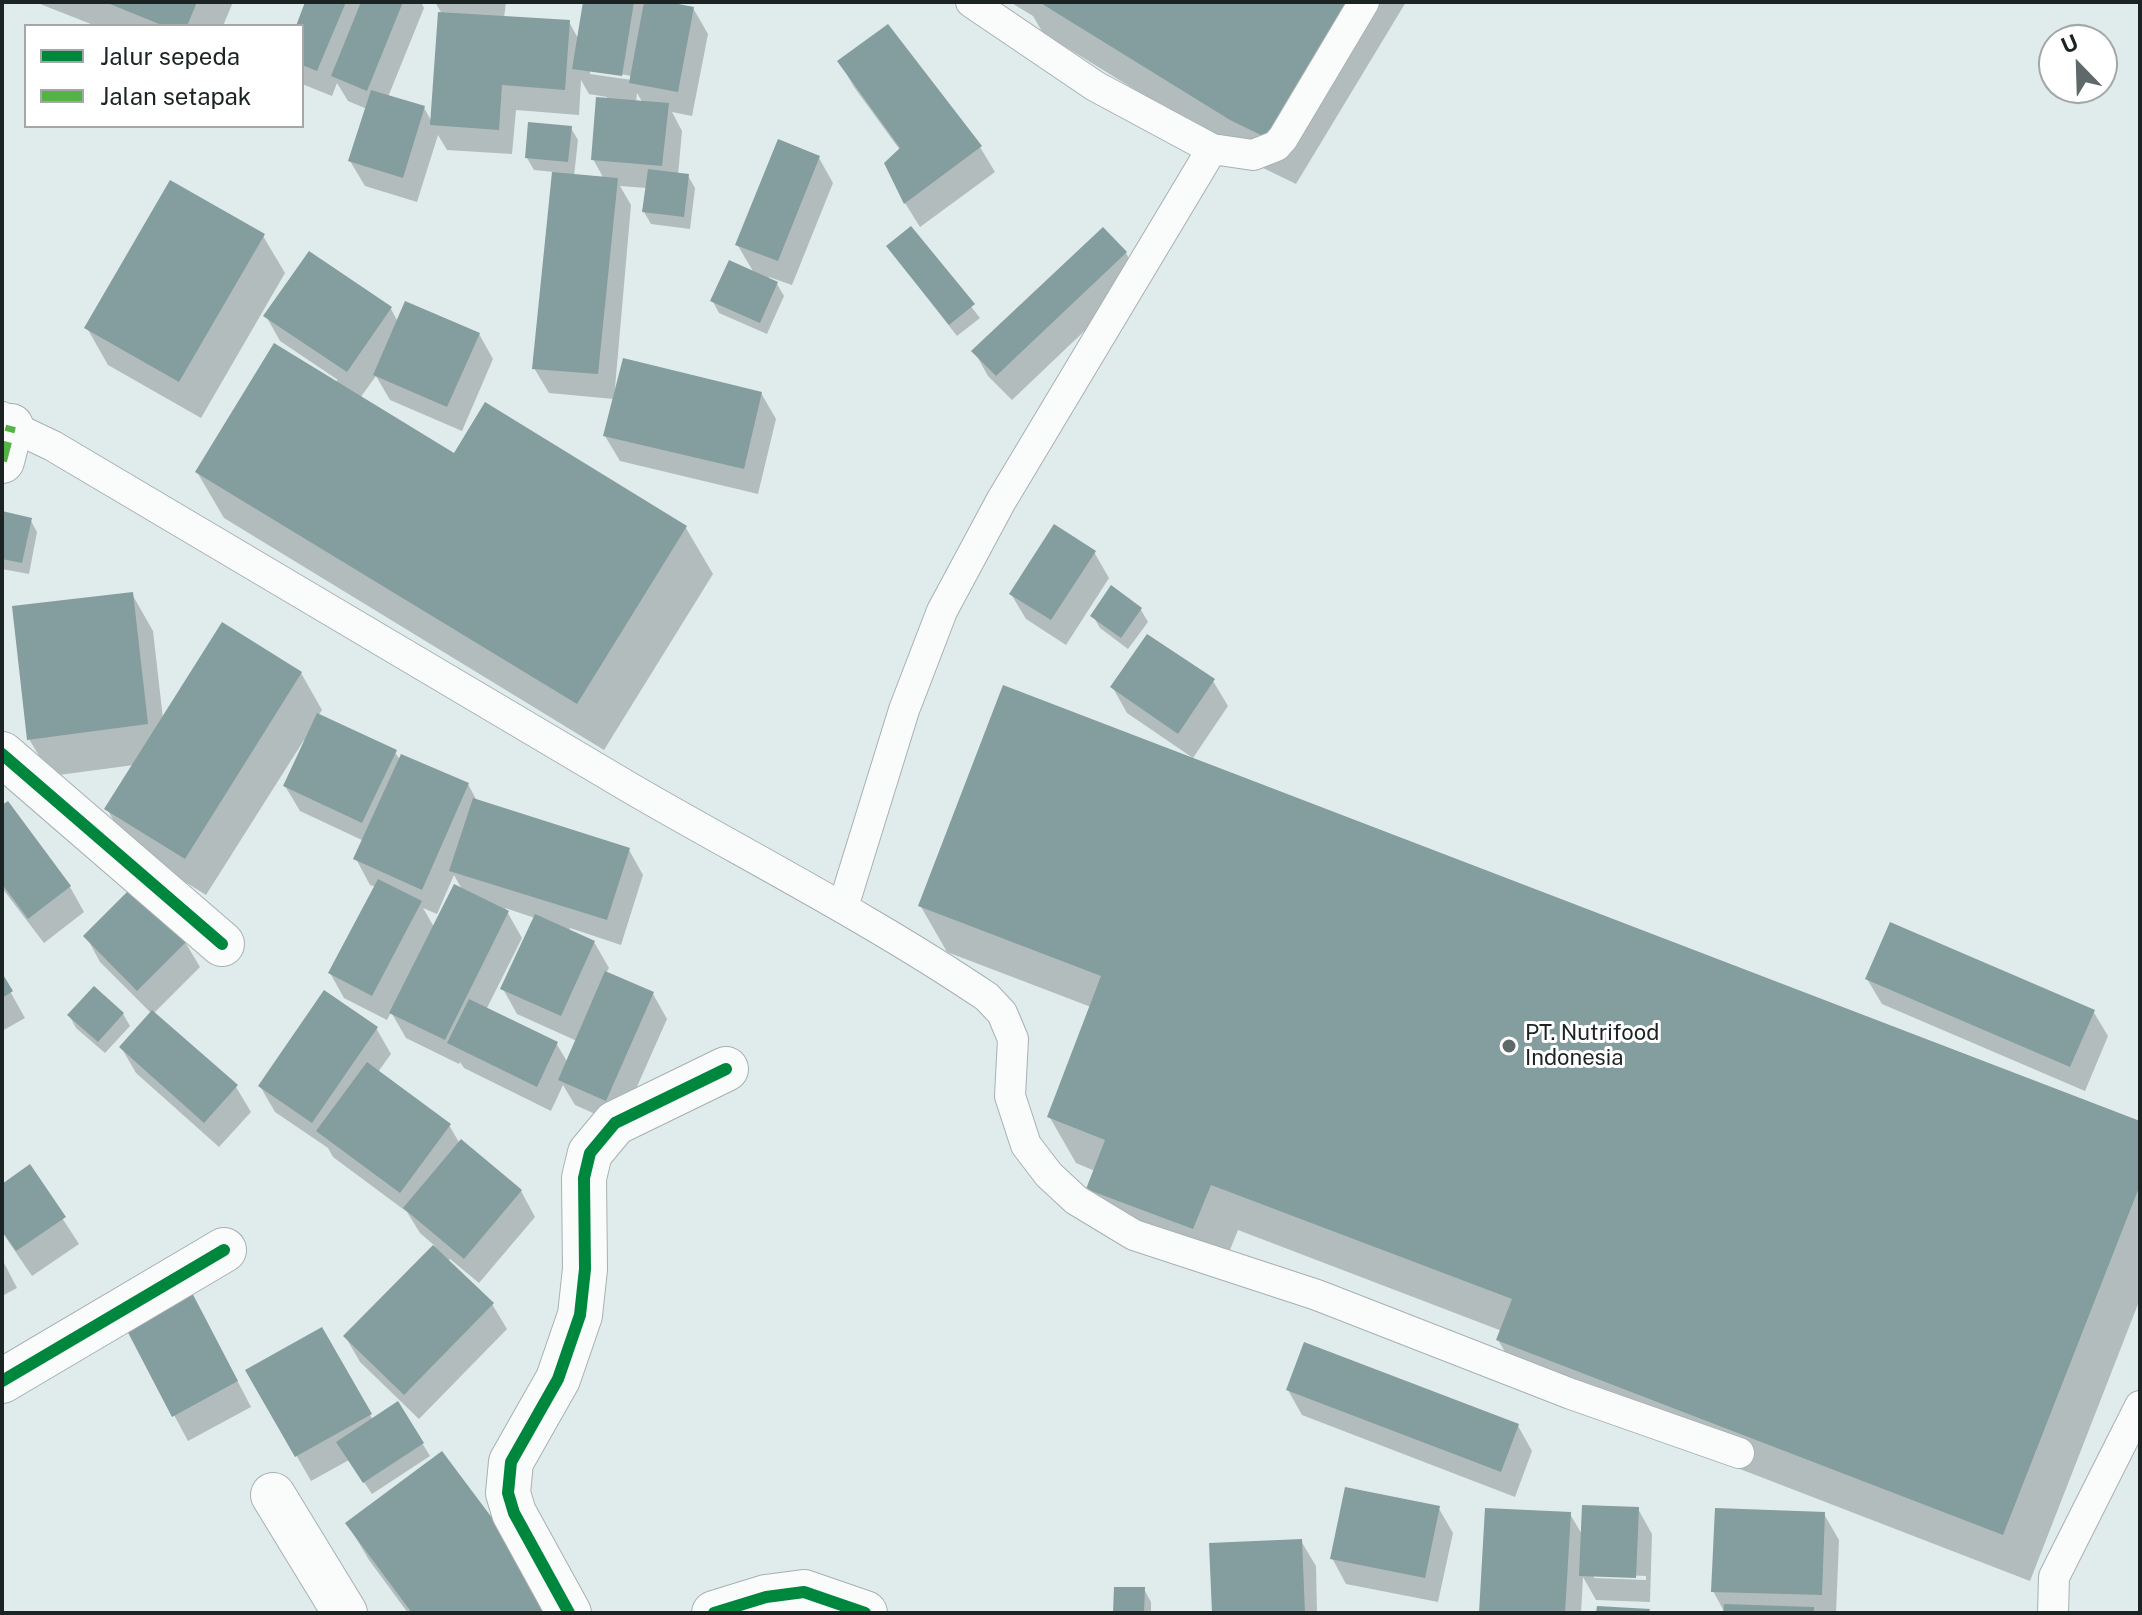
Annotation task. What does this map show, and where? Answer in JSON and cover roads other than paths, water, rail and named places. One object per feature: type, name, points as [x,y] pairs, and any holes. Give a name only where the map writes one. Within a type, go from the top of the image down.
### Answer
[{"type":"street","points":[[2,754],[222,944]]},
{"type":"street","points":[[569,1613],[514,1513],[508,1493],[511,1462],[558,1379],[580,1315],[585,1269],[584,1178],[590,1153],[615,1123],[726,1069]]},
{"type":"street","points":[[2,1381],[224,1250]]},
{"type":"street","points":[[273,1495],[345,1613]]},
{"type":"street","points":[[714,1613],[766,1597],[804,1592],[865,1613]]},
{"type":"lane","points":[[971,2],[1095,86],[1212,149],[1253,155],[1276,146],[1364,2]]},
{"type":"lane","points":[[843,907],[904,710],[942,611],[1001,501],[1212,149]]},
{"type":"lane","points":[[5,435],[53,446],[658,804],[843,907],[987,997],[1002,1013],[1013,1039],[1010,1096],[1026,1145],[1049,1175],[1076,1200],[1134,1235],[1317,1295],[1571,1394],[1739,1453]]},
{"type":"lane","points":[[2053,1613],[2054,1577],[2140,1406]]},
{"type":"place","name":"PT. Nutrifood Indonesia","points":[[1509,1046]]}]
